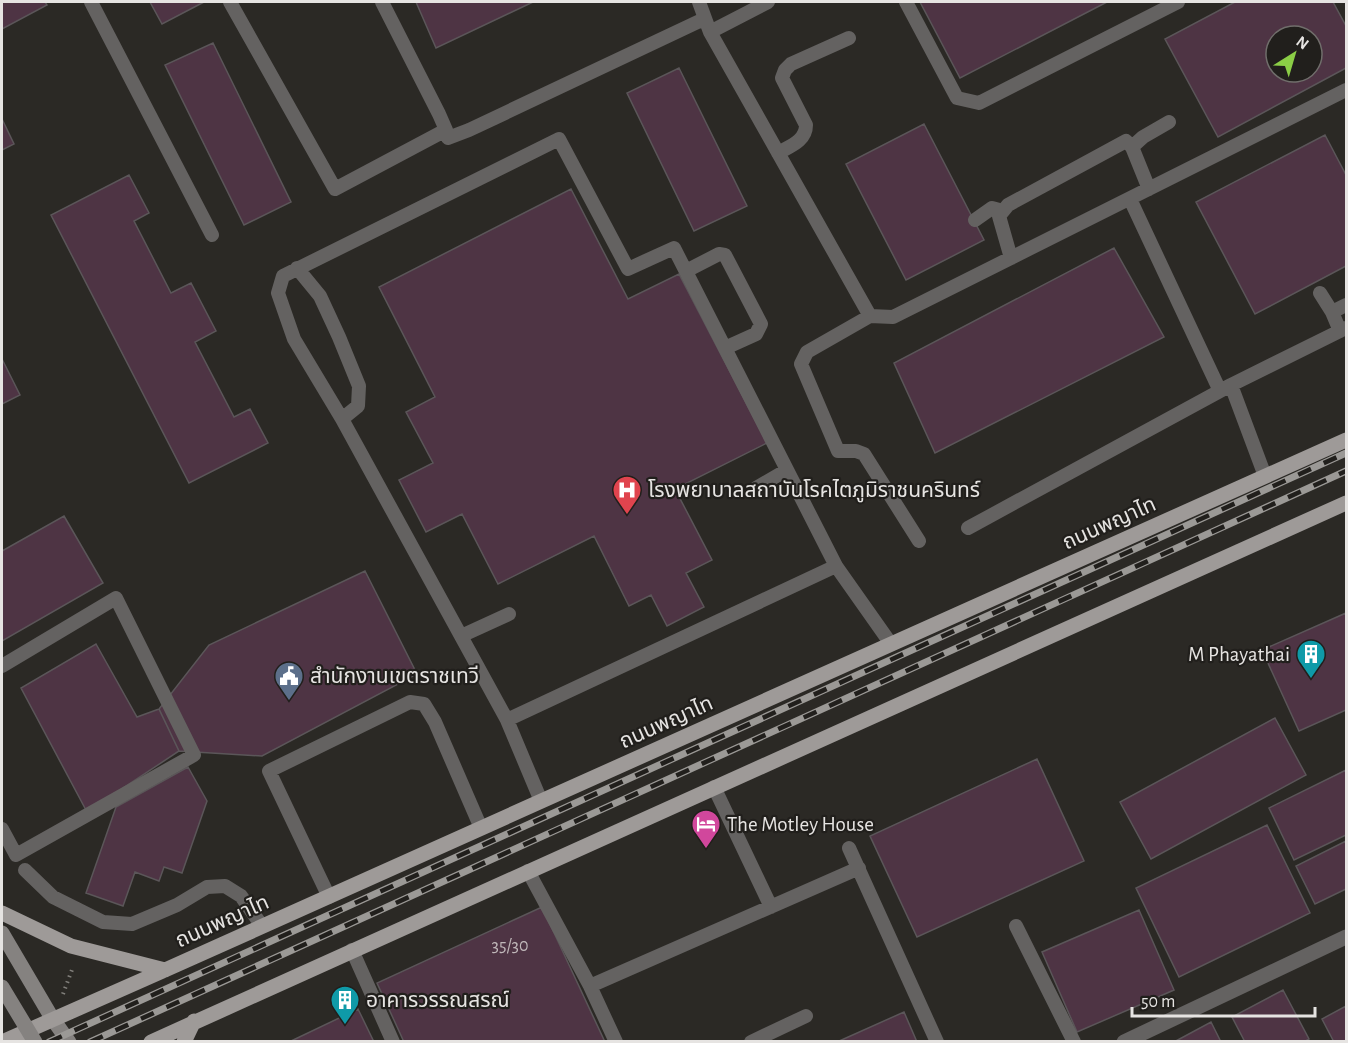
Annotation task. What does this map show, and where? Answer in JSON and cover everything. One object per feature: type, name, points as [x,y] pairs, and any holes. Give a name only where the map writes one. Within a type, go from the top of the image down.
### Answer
[{"type":"main road","name":"ถนนพญาไท","points":[[2,1041],[329,897],[1347,440]]},
{"type":"main road","points":[[151,1041],[1347,503]]},
{"type":"main road","points":[[2,913],[71,946],[165,970]]},
{"type":"main road","points":[[2,933],[52,1018],[69,1041]]},
{"type":"main road","points":[[2,987],[35,1041]]},
{"type":"main road","points":[[184,1041],[194,1021]]},
{"type":"street","points":[[1124,1041],[1347,937]]},
{"type":"lane","points":[[91,2],[212,235]]},
{"type":"lane","points":[[230,2],[335,189],[446,130]]},
{"type":"lane","points":[[382,2],[440,114],[448,138],[704,19]]},
{"type":"lane","points":[[699,2],[710,32],[870,316]]},
{"type":"lane","points":[[710,32],[768,2]]},
{"type":"lane","points":[[906,2],[957,98],[979,103],[1178,2]]},
{"type":"lane","points":[[778,153],[804,138],[806,132],[806,125],[782,78],[785,70],[791,64],[849,38]]},
{"type":"lane","points":[[919,541],[864,454],[856,451],[838,451],[801,364],[807,352],[870,316],[893,317],[1347,90]]},
{"type":"lane","points":[[1132,147],[1143,137],[1169,123]]},
{"type":"lane","points":[[541,801],[507,720],[342,419],[294,339],[278,293],[282,276],[559,139],[628,269],[674,248],[836,566],[891,645]]},
{"type":"lane","points":[[1011,258],[999,216],[1008,205],[1126,141],[1132,147],[1149,189]]},
{"type":"lane","points":[[1130,198],[1225,388],[1265,476]]},
{"type":"lane","points":[[975,220],[992,208],[1003,211]]},
{"type":"lane","points":[[686,271],[719,254],[725,255],[756,314],[761,324],[756,334],[725,348]]},
{"type":"lane","points":[[297,268],[320,296],[359,386],[358,406],[342,419]]},
{"type":"lane","points":[[968,528],[1225,388],[1343,330],[1320,292]]},
{"type":"lane","points":[[1332,312],[1347,305]]},
{"type":"lane","points":[[756,488],[787,470]]},
{"type":"lane","points":[[507,720],[836,566]]},
{"type":"lane","points":[[2,666],[116,598],[194,755],[16,855],[2,829]]},
{"type":"lane","points":[[460,636],[509,614]]},
{"type":"lane","points":[[329,897],[269,771],[410,702],[424,704],[435,722],[481,828]]},
{"type":"lane","points":[[714,787],[771,907]]},
{"type":"lane","points":[[849,848],[937,1041]]},
{"type":"lane","points":[[590,986],[859,868]]},
{"type":"lane","points":[[25,870],[53,897],[103,922],[132,924],[177,905],[207,887],[225,886],[241,896],[262,926]]},
{"type":"lane","points":[[528,872],[590,986],[616,1041]]},
{"type":"lane","points":[[1016,926],[1074,1041]]},
{"type":"lane","points":[[352,950],[393,1041]]},
{"type":"lane","points":[[751,1041],[806,1016]]},
{"type":"path","points":[[63,994],[75,960]]},
{"type":"building","points":[[2,2],[45,2],[47,5],[2,29]]},
{"type":"building","points":[[150,2],[204,2],[162,24]]},
{"type":"building","points":[[416,2],[533,2],[436,48]]},
{"type":"building","points":[[920,2],[1107,2],[960,78]]},
{"type":"building","points":[[1235,2],[1333,2],[1346,26],[1346,68],[1324,80],[1324,24],[1264,24],[1264,84],[1316,84],[1218,137],[1165,39]]},
{"type":"building","points":[[213,43],[291,202],[244,225],[165,65]]},
{"type":"building","points":[[679,68],[747,206],[694,231],[627,93]]},
{"type":"building","points":[[2,119],[14,144],[2,150]]},
{"type":"building","points":[[924,124],[984,240],[906,280],[846,164]]},
{"type":"building","points":[[1325,135],[1346,175],[1346,266],[1255,314],[1196,202]]},
{"type":"building","points":[[129,175],[149,213],[134,221],[171,293],[191,283],[216,331],[195,342],[234,417],[250,409],[268,443],[189,483],[51,215]]},
{"type":"building","points":[[571,189],[628,299],[679,274],[767,443],[675,489],[712,560],[686,573],[704,607],[667,626],[651,595],[629,606],[594,536],[498,584],[462,514],[426,532],[399,480],[433,463],[406,412],[435,397],[379,287]]},
{"type":"building","points":[[1114,248],[1164,337],[935,453],[894,363]]},
{"type":"building","points":[[2,359],[20,395],[2,404]]},
{"type":"building","points":[[64,516],[103,583],[2,641],[2,551]]},
{"type":"building","points":[[365,571],[417,674],[262,756],[179,751],[159,709],[209,645]]},
{"type":"building","name":"M Phayathai","points":[[1346,613],[1346,710],[1299,731],[1262,650]]},
{"type":"building","points":[[96,644],[137,717],[159,709],[179,751],[87,812],[21,688]]},
{"type":"building","points":[[1275,718],[1306,775],[1151,859],[1120,802]]},
{"type":"building","points":[[1037,759],[1084,861],[917,937],[870,836]]},
{"type":"building","points":[[188,767],[207,801],[182,873],[164,867],[159,881],[135,872],[123,906],[86,893],[116,807]]},
{"type":"building","points":[[1346,770],[1346,835],[1294,860],[1269,808]]},
{"type":"building","points":[[1267,825],[1310,913],[1179,977],[1136,888]]},
{"type":"building","points":[[1346,841],[1346,889],[1315,904],[1296,866]]},
{"type":"building","points":[[542,907],[605,1042],[404,1042],[377,983]]},
{"type":"building","points":[[1139,910],[1174,990],[1077,1032],[1042,952]]},
{"type":"building","points":[[1283,990],[1309,1039],[1304,1042],[1245,1042],[1232,1017]]},
{"type":"building","points":[[1346,1006],[1346,1042],[1334,1042],[1322,1019]]},
{"type":"building","name":"อาคารวรรณสรณ์","points":[[358,1009],[374,1042],[289,1042]]},
{"type":"building","points":[[904,1012],[917,1042],[837,1042]]},
{"type":"building","points":[[1211,1022],[1221,1042],[1174,1042]]},
{"type":"railway","points":[[49,1042],[1346,453]]},
{"type":"railway","points":[[90,1042],[1346,471]]},
{"type":"place","name":"โรงพยาบาลสถาบันโรคไตภูมิราชนครินทร์","points":[[627,516]]},
{"type":"place","name":"M Phayathai","points":[[1311,680]]},
{"type":"place","name":"สำนักงานเขตราชเทวี","points":[[289,702]]},
{"type":"place","name":"The Motley House","points":[[706,850]]},
{"type":"place","name":"อาคารวรรณสรณ์","points":[[345,1026]]}]
